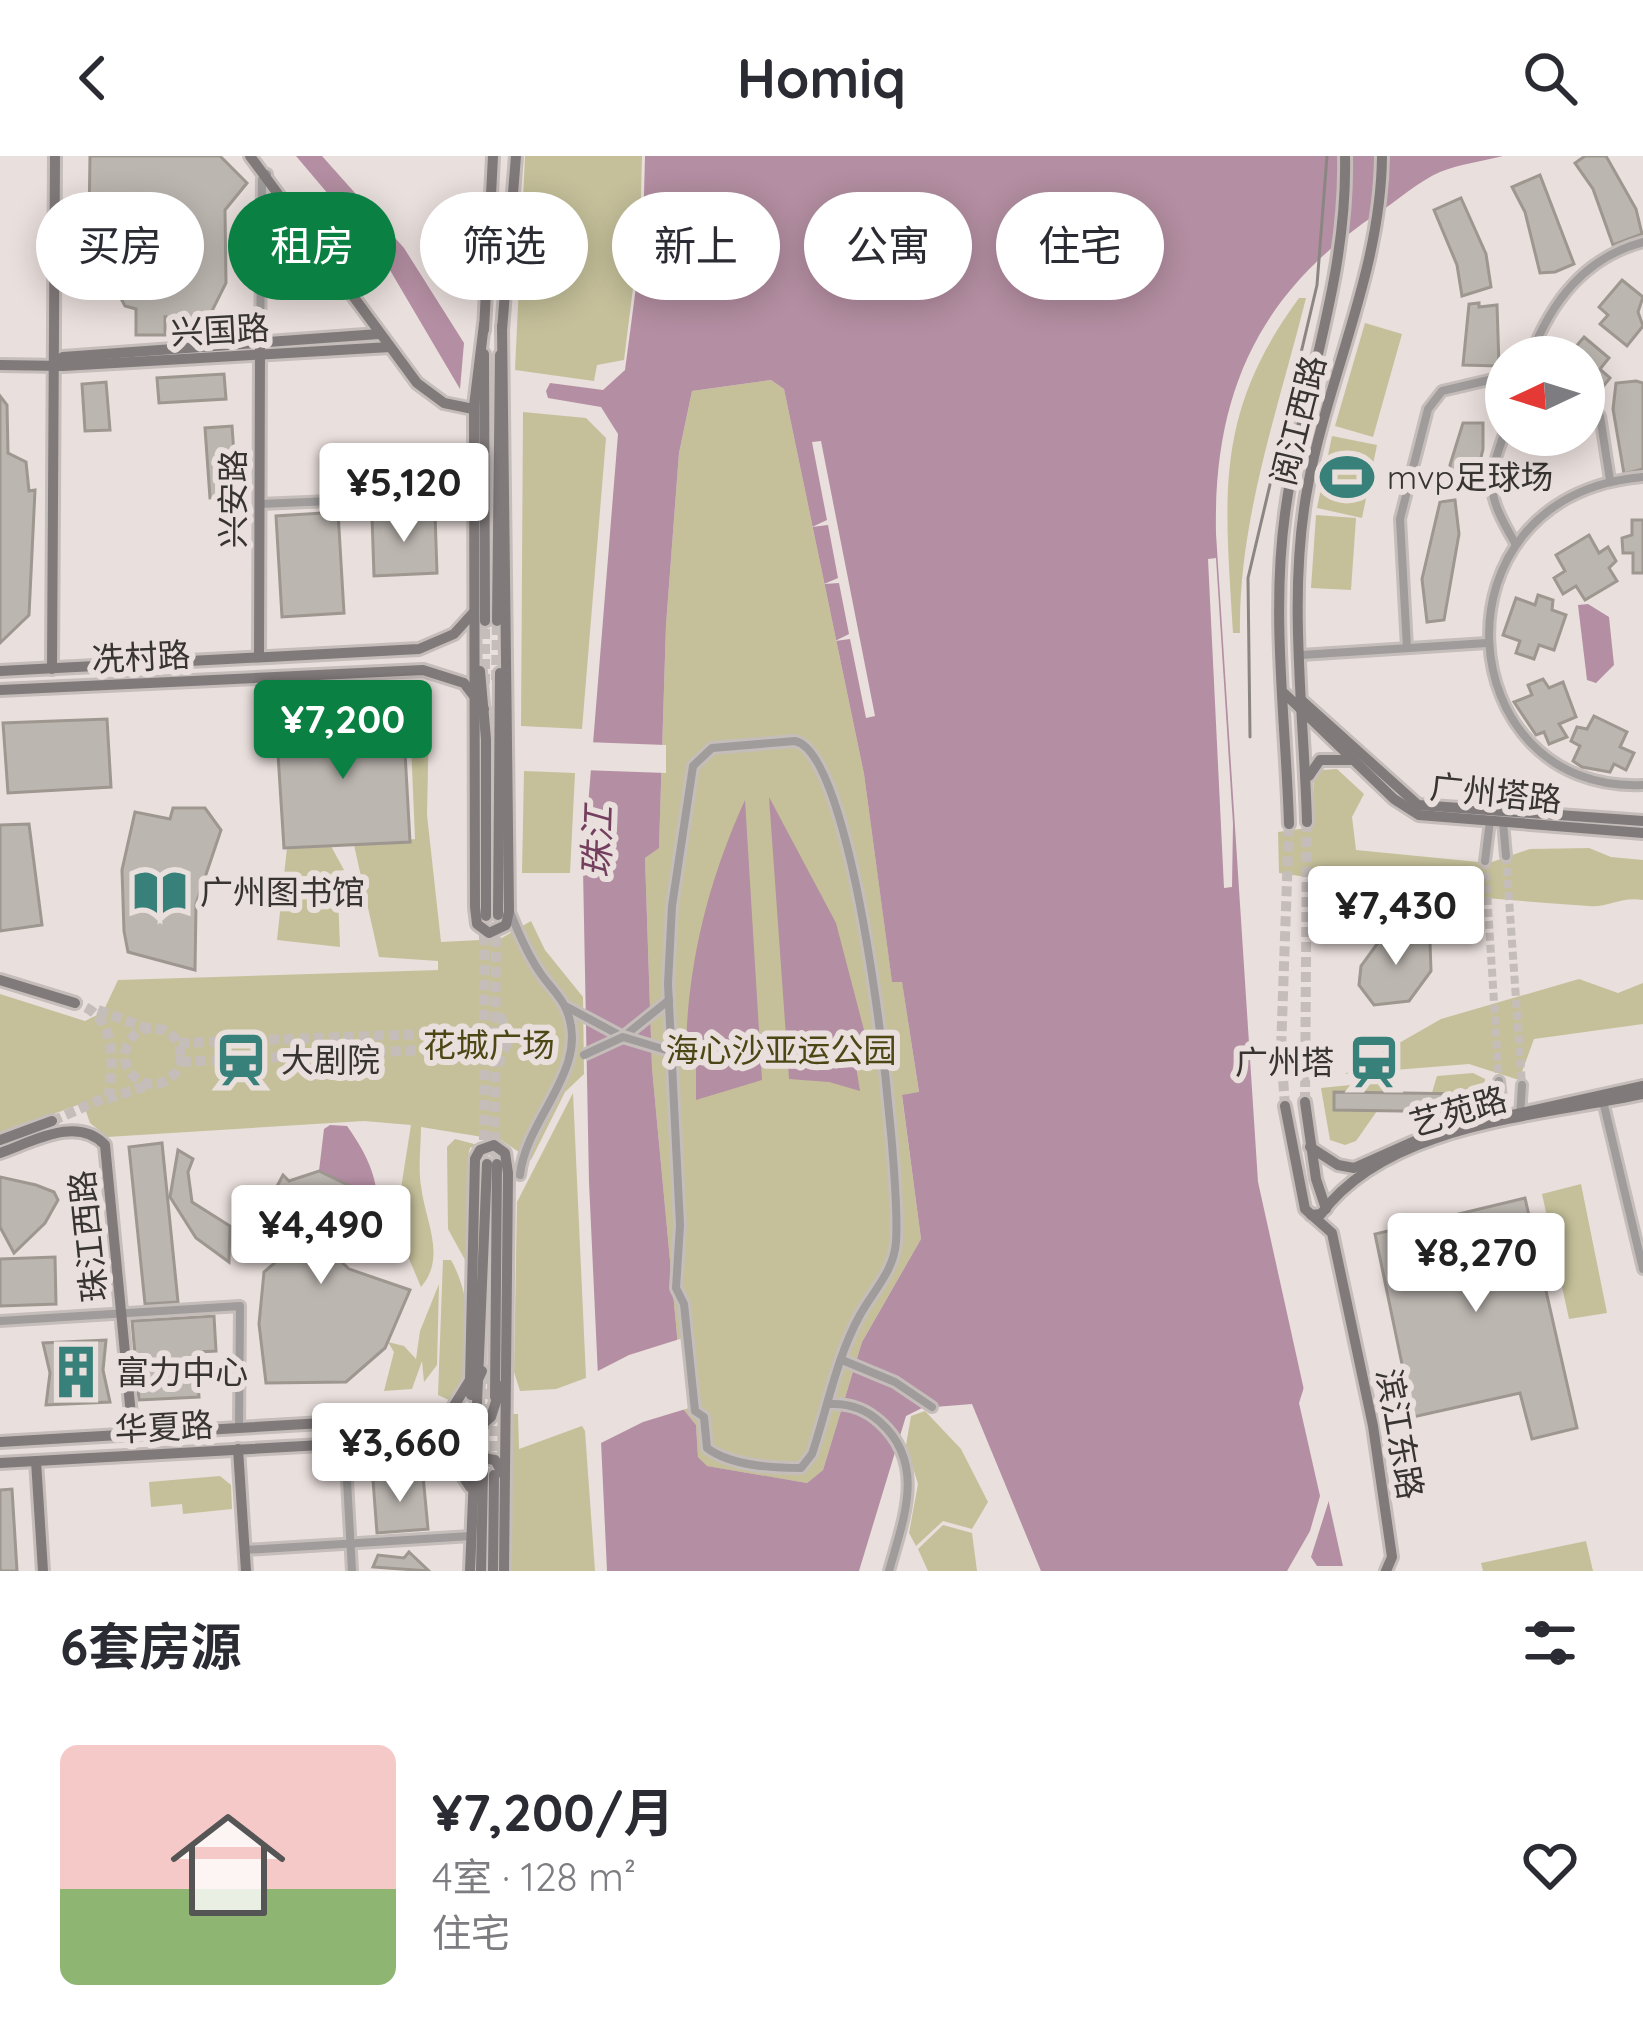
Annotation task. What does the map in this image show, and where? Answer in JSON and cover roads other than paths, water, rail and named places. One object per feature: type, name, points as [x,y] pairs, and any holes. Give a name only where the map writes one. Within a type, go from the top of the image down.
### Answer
[{"type":"main road","points":[[52,669],[56,156]]},
{"type":"main road","points":[[250,156],[379,334],[431,395],[456,409],[473,410]]},
{"type":"main road","points":[[474,644],[484,709],[498,914],[506,925],[496,932],[483,931],[477,924],[473,613],[473,410],[484,324],[493,156]]},
{"type":"main road","points":[[498,914],[496,440],[516,156]]},
{"type":"main road","name":"阅江西路","points":[[1285,694],[1284,520],[1331,310],[1343,236],[1345,156]]},
{"type":"main road","name":"阅江西路","points":[[1303,707],[1299,568],[1307,489],[1378,218],[1382,156]]},
{"type":"main road","points":[[484,324],[496,621]]},
{"type":"main road","name":"兴国路","points":[[260,349],[379,334]]},
{"type":"main road","name":"兴国路","points":[[0,364],[260,349],[390,347]]},
{"type":"main road","name":"兴安路","points":[[259,656],[260,349]]},
{"type":"main road","points":[[423,670],[430,659],[421,648],[454,634],[473,613]]},
{"type":"main road","name":"冼村路","points":[[0,671],[421,648]]},
{"type":"main road","name":"冼村路","points":[[0,690],[423,670],[456,678],[484,709]]},
{"type":"main road","points":[[1285,694],[1289,824]]},
{"type":"main road","name":"广州塔路","points":[[1285,694],[1410,800],[1427,808],[1643,833]]},
{"type":"main road","points":[[1303,707],[1306,822]]},
{"type":"main road","name":"广州塔路","points":[[1303,707],[1419,815],[1489,822],[1502,817],[1643,821]]},
{"type":"main road","points":[[1306,788],[1321,760],[1340,756],[1355,760]]},
{"type":"main road","points":[[0,980],[75,1004]]},
{"type":"main road","name":"艺苑路","points":[[1310,1147],[1338,1165],[1366,1164],[1417,1138],[1643,1090]]},
{"type":"main road","points":[[1305,1102],[1310,1147],[1326,1208]]},
{"type":"main road","name":"滨江东路","points":[[1285,1106],[1308,1213],[1332,1233],[1356,1343],[1392,1557],[1386,1571]]},
{"type":"main road","name":"艺苑路","points":[[1308,1213],[1318,1216],[1345,1186],[1399,1156],[1514,1116]]},
{"type":"main road","points":[[0,1140],[52,1121]]},
{"type":"main road","name":"珠江西路","points":[[0,1153],[71,1130],[101,1140],[109,1161],[133,1436]]},
{"type":"main road","points":[[435,1417],[452,1409],[470,1380],[476,1159],[488,1146],[505,1153],[508,1173],[491,1418]]},
{"type":"main road","points":[[492,1164],[494,1372],[505,1410]]},
{"type":"main road","points":[[481,1571],[488,1475],[505,1410],[494,1372]]},
{"type":"main road","points":[[435,1417],[463,1406],[494,1372]]},
{"type":"main road","points":[[494,1372],[476,1433],[504,1571]]},
{"type":"main road","points":[[476,1433],[491,1418],[500,1390]]},
{"type":"main road","name":"华夏路","points":[[0,1442],[435,1417]]},
{"type":"main road","points":[[403,1420],[416,1431],[407,1442],[452,1460],[472,1492],[470,1571]]},
{"type":"main road","name":"华夏路","points":[[0,1463],[407,1442],[476,1433]]},
{"type":"main road","points":[[238,1450],[246,1571]]},
{"type":"main road","points":[[36,1461],[43,1571]]},
{"type":"main road","points":[[472,1492],[488,1475]]},
{"type":"main road","points":[[488,1475],[493,1571]]},
{"type":"street","points":[[260,349],[262,178],[267,174]]},
{"type":"street","points":[[1538,336],[1544,319],[1570,286],[1600,257],[1643,242]]},
{"type":"street","points":[[1407,648],[1400,519],[1428,410],[1442,391],[1485,381]]},
{"type":"street","points":[[1605,448],[1610,480]]},
{"type":"street","points":[[1496,456],[1490,471],[1491,500],[1516,543]]},
{"type":"street","points":[[1643,477],[1610,480],[1559,501],[1516,543],[1495,590],[1487,643],[1496,682],[1526,740],[1586,775],[1643,785]]},
{"type":"street","points":[[260,504],[473,495]]},
{"type":"street","points":[[1301,655],[1487,643]]},
{"type":"street","points":[[803,742],[820,759],[838,809],[874,971],[896,1244],[880,1289],[860,1315],[842,1360],[832,1404],[812,1454],[801,1468],[719,1457],[707,1448],[704,1417],[694,1411],[683,1304],[676,1288],[680,1225],[666,1002],[672,906],[693,766],[712,748],[803,742]]},
{"type":"street","points":[[1502,817],[1506,856]]},
{"type":"street","points":[[1485,861],[1489,822]]},
{"type":"street","points":[[498,914],[566,1006],[623,1037],[669,1051]]},
{"type":"street","points":[[520,1175],[526,1143],[572,1060],[623,1037],[666,1002]]},
{"type":"street","points":[[566,1006],[572,1060]]},
{"type":"street","points":[[1499,1082],[1514,1116]]},
{"type":"street","points":[[1514,1116],[1522,1085]]},
{"type":"street","points":[[1602,1099],[1643,1269]]},
{"type":"street","points":[[0,1321],[240,1306],[238,1430]]},
{"type":"street","points":[[842,1360],[895,1382],[932,1407]]},
{"type":"street","points":[[832,1404],[873,1416],[905,1458],[910,1492],[889,1571]]},
{"type":"street","points":[[345,1444],[352,1571]]},
{"type":"street","points":[[244,1550],[471,1536]]},
{"type":"water","points":[[296,156],[322,156],[354,192],[326,192]]},
{"type":"water","name":"珠江","points":[[645,156],[1503,156],[1424,180],[1337,244],[1302,277],[1251,350],[1223,435],[1217,483],[1216,534],[1258,1182],[1344,1571],[1041,1571],[972,1404],[922,1408],[906,1416],[859,1571],[607,1571],[589,1182],[583,868],[618,434],[601,407],[548,398],[546,391],[550,383],[603,390],[625,370],[634,300],[780,300],[780,192],[644,192]],"holes":[[[771,380],[784,389],[864,774],[892,982],[902,982],[919,1092],[902,1095],[921,1239],[862,1342],[823,1470],[807,1483],[707,1466],[698,1457],[696,1425],[684,1410],[652,1068],[645,858],[659,848],[666,625],[679,453],[692,391]]]},
{"type":"water","points":[[396,239],[420,273],[420,300],[437,300],[464,343],[460,389],[396,280]]},
{"type":"water","points":[[1588,604],[1609,617],[1614,665],[1596,683],[1587,680],[1578,605]]},
{"type":"water","points":[[769,797],[836,923],[864,1030],[852,1042],[860,1091],[829,1082],[789,1079]]},
{"type":"water","points":[[745,800],[762,1080],[696,1100],[696,1050],[686,1044],[696,950],[711,889]]},
{"type":"water","points":[[347,1126],[370,1166],[377,1208],[370,1238],[354,1188],[319,1171],[324,1129]]},
{"type":"tunnel","points":[[485,621],[485,684]]},
{"type":"tunnel","points":[[496,680],[497,621]]},
{"type":"tunnel","points":[[1305,1102],[1307,822]]},
{"type":"tunnel","points":[[1285,1106],[1281,1050],[1289,824]]},
{"type":"tunnel","points":[[1506,856],[1522,1085]]},
{"type":"tunnel","points":[[1485,861],[1499,1081]]},
{"type":"tunnel","points":[[484,906],[484,1170]]},
{"type":"tunnel","points":[[495,1172],[496,909]]},
{"type":"tunnel","points":[[52,1121],[109,1096],[112,1067],[105,1028],[98,1017],[75,1003]]},
{"type":"tunnel","points":[[98,1010],[146,1028]]},
{"type":"tunnel","points":[[498,1012],[510,1036],[498,1065]]},
{"type":"tunnel","points":[[153,1028],[173,1036],[181,1056],[173,1076],[153,1084],[133,1076],[125,1056],[133,1036],[153,1028]]},
{"type":"tunnel","points":[[179,1043],[478,1032]]},
{"type":"tunnel","points":[[181,1062],[479,1047]]},
{"type":"tunnel","points":[[107,1099],[152,1084]]},
{"type":"tunnel","points":[[483,1368],[483,1474]]},
{"type":"tunnel","points":[[494,1466],[495,1407]]},
{"type":"tram line","points":[[1250,737],[1248,578],[1317,285],[1327,156]]},
{"type":"place","name":"mvp足球场","points":[[1347,477]]},
{"type":"place","name":"广州图书馆","points":[[160,892]]},
{"type":"place","name":"大剧院","points":[[241,1060]]},
{"type":"place","name":"广州塔","points":[[1374,1062]]},
{"type":"place","name":"富力中心","points":[[76,1372]]},
{"type":"park label","name":"花城广场","points":[[489,1045]]},
{"type":"park label","name":"海心沙亚运公园","points":[[781,1050]]}]
